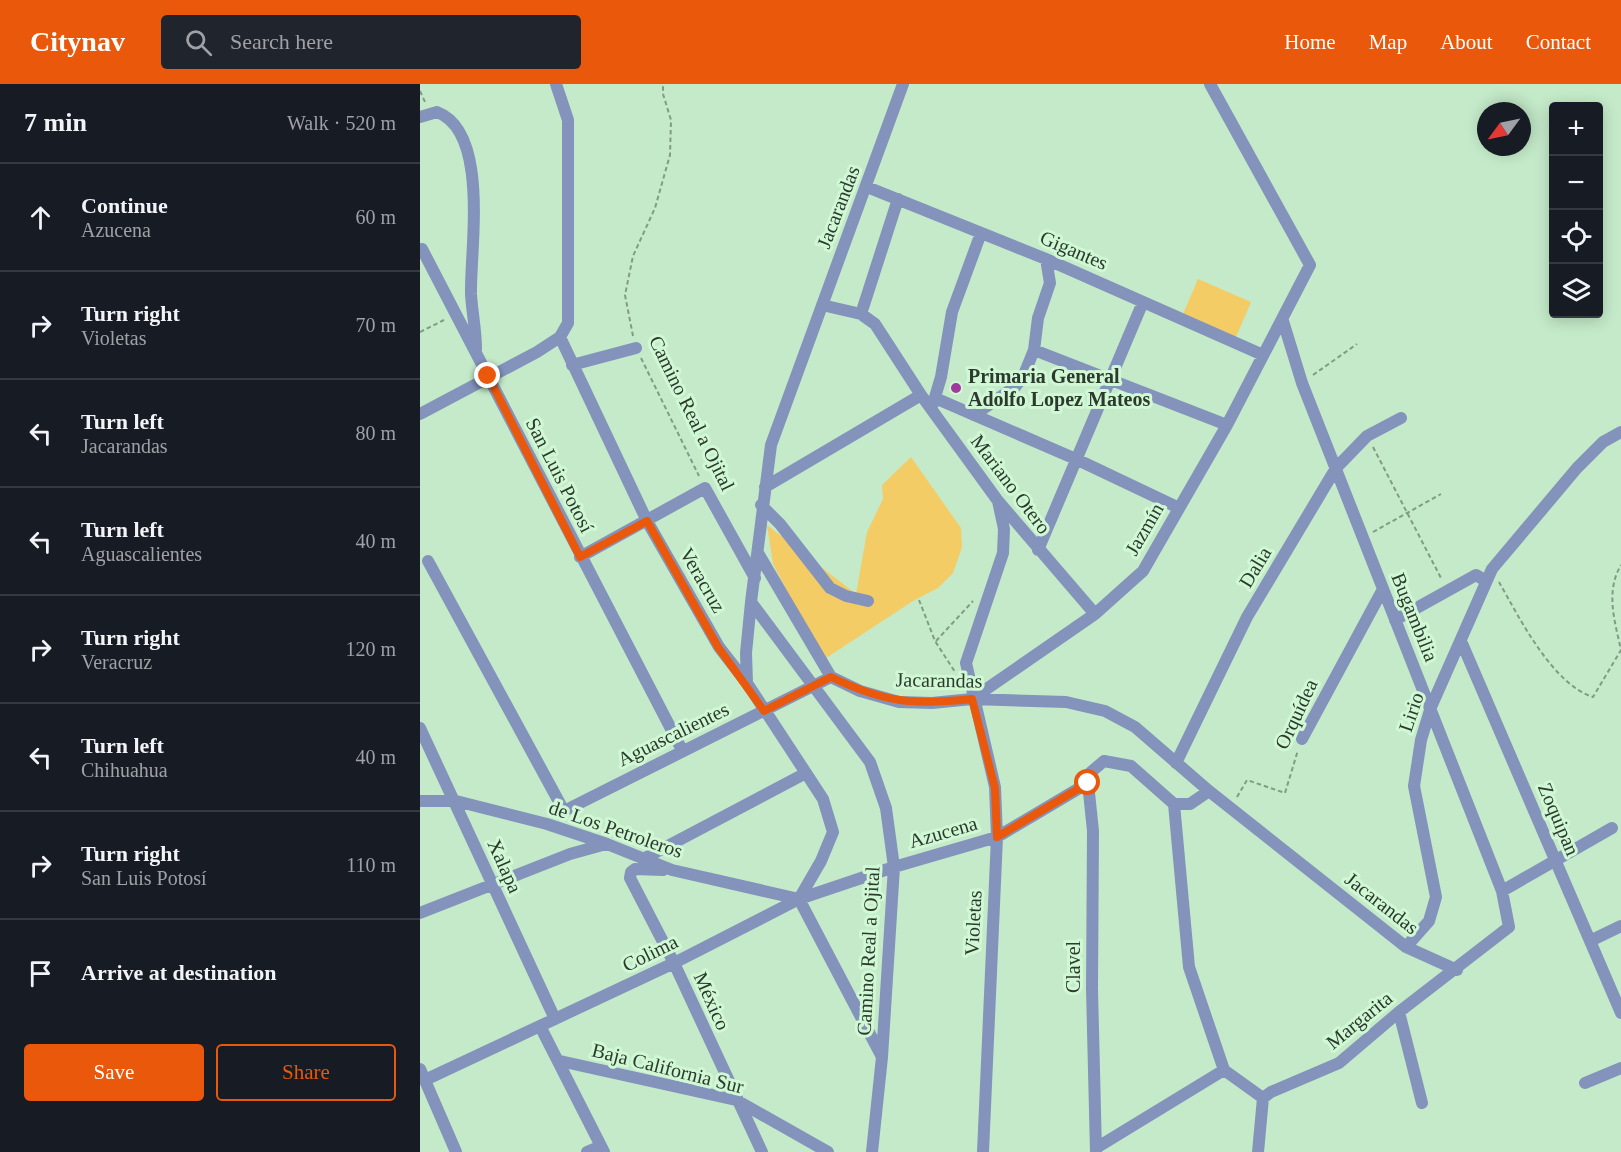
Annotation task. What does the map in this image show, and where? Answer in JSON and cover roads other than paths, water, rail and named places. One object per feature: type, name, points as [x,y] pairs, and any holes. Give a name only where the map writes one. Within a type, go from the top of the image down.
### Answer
[{"type":"street","points":[[420,414],[560,337],[568,323],[568,120],[556,84]]},
{"type":"street","name":"Jacarandas","points":[[758,553],[761,505],[771,445],[903,84]]},
{"type":"street","name":"Jazmín","points":[[972,699],[1095,614],[1143,571],[1227,425],[1283,321],[1310,265],[1210,84]]},
{"type":"street","points":[[425,115],[445,115],[453,122],[463,138],[470,162],[475,230],[471,294],[476,352]]},
{"type":"street","name":"Gigantes","points":[[867,187],[1046,259],[1263,355]]},
{"type":"street","points":[[822,305],[861,314],[878,254],[898,199]]},
{"type":"street","points":[[981,233],[952,312],[933,403],[974,415],[1078,460],[1179,508]]},
{"type":"street","name":"San Luis Potosí","points":[[422,249],[682,750]]},
{"type":"street","points":[[974,415],[1015,387],[1023,377],[1034,350],[1038,318],[1050,283],[1046,259]]},
{"type":"street","points":[[1038,550],[1143,302]]},
{"type":"street","name":"Mariano Otero","points":[[861,314],[875,324],[921,395],[933,403],[998,501],[1095,614]]},
{"type":"street","name":"Bugambilia","points":[[1283,321],[1302,383],[1502,891],[1509,927]]},
{"type":"street","name":"Veracruz","points":[[560,337],[647,521],[718,647],[747,683],[823,799],[833,831],[821,861],[799,899]]},
{"type":"street","points":[[572,365],[636,348]]},
{"type":"street","points":[[1034,350],[1227,425]]},
{"type":"street","points":[[765,487],[921,395]]},
{"type":"street","name":"Dalia","points":[[1176,763],[1247,617],[1336,468],[1367,436],[1401,418]]},
{"type":"street","name":"Lirio","points":[[1406,947],[1429,921],[1436,897],[1414,786],[1421,740],[1431,707],[1492,569],[1577,468],[1603,442],[1621,432]]},
{"type":"street","name":"Camino Real a Ojital","points":[[647,521],[705,488],[756,579]]},
{"type":"street","name":"Violetas","points":[[983,1152],[997,837],[995,788],[972,699],[966,663],[1003,553],[1004,529],[998,501]]},
{"type":"street","points":[[761,505],[780,524],[830,588],[846,596],[867,601]]},
{"type":"street","points":[[580,557],[647,521]]},
{"type":"street","points":[[747,683],[746,653],[758,553]]},
{"type":"street","points":[[758,553],[831,677]]},
{"type":"street","name":"Aguascalientes","points":[[428,561],[564,811],[831,677]]},
{"type":"street","points":[[1395,620],[1476,575],[1486,581]]},
{"type":"street","name":"Orquídea","points":[[1302,739],[1383,589]]},
{"type":"street","name":"Camino Real a Ojital","points":[[751,602],[870,762],[886,808],[894,867],[882,1057],[872,1152]]},
{"type":"street","name":"Zoquipan","points":[[1461,641],[1621,1014]]},
{"type":"street","name":"Jacarandas","points":[[831,677],[860,691],[898,702],[932,703],[972,699],[1066,702],[1105,711],[1135,727],[1209,791],[1406,947],[1457,970]]},
{"type":"street","name":"Xalapa","points":[[420,728],[456,801],[491,885],[555,1019]]},
{"type":"street","name":"Azucena","points":[[894,867],[997,837],[1088,783],[1096,765],[1112,761],[1131,766],[1174,804]]},
{"type":"street","points":[[645,858],[806,773]]},
{"type":"street","name":"Clavel","points":[[1088,783],[1093,831],[1092,989],[1096,1150]]},
{"type":"street","points":[[1209,791],[1190,804],[1174,804],[1189,967],[1224,1070],[1263,1098],[1258,1152]]},
{"type":"street","name":"de Los Petroleros","points":[[420,801],[456,801],[547,824],[607,844],[672,870],[799,899]]},
{"type":"street","points":[[1502,891],[1612,828]]},
{"type":"street","points":[[420,913],[570,854],[607,844]]},
{"type":"street","name":"Colima","points":[[422,1075],[555,1019],[674,963],[799,899],[894,867]]},
{"type":"street","name":"México","points":[[672,870],[635,869],[631,872],[630,878],[674,963],[762,1152]]},
{"type":"street","points":[[799,899],[882,1057]]},
{"type":"street","points":[[1590,941],[1621,926]]},
{"type":"street","name":"Margarita","points":[[1263,1098],[1271,1092],[1339,1063],[1399,1012],[1457,970],[1509,927]]},
{"type":"street","points":[[1399,1012],[1422,1103]]},
{"type":"street","points":[[540,1026],[560,1061],[603,1149],[586,1152]]},
{"type":"street","name":"Baja California Sur","points":[[560,1061],[736,1100],[828,1152]]},
{"type":"street","points":[[1585,1083],[1621,1068]]},
{"type":"street","points":[[1096,1150],[1224,1070]]},
{"type":"street","points":[[422,1075],[456,1152]]},
{"type":"place","name":"Primaria General Adolfo Lopez Mateos","points":[[956,388]]}]
